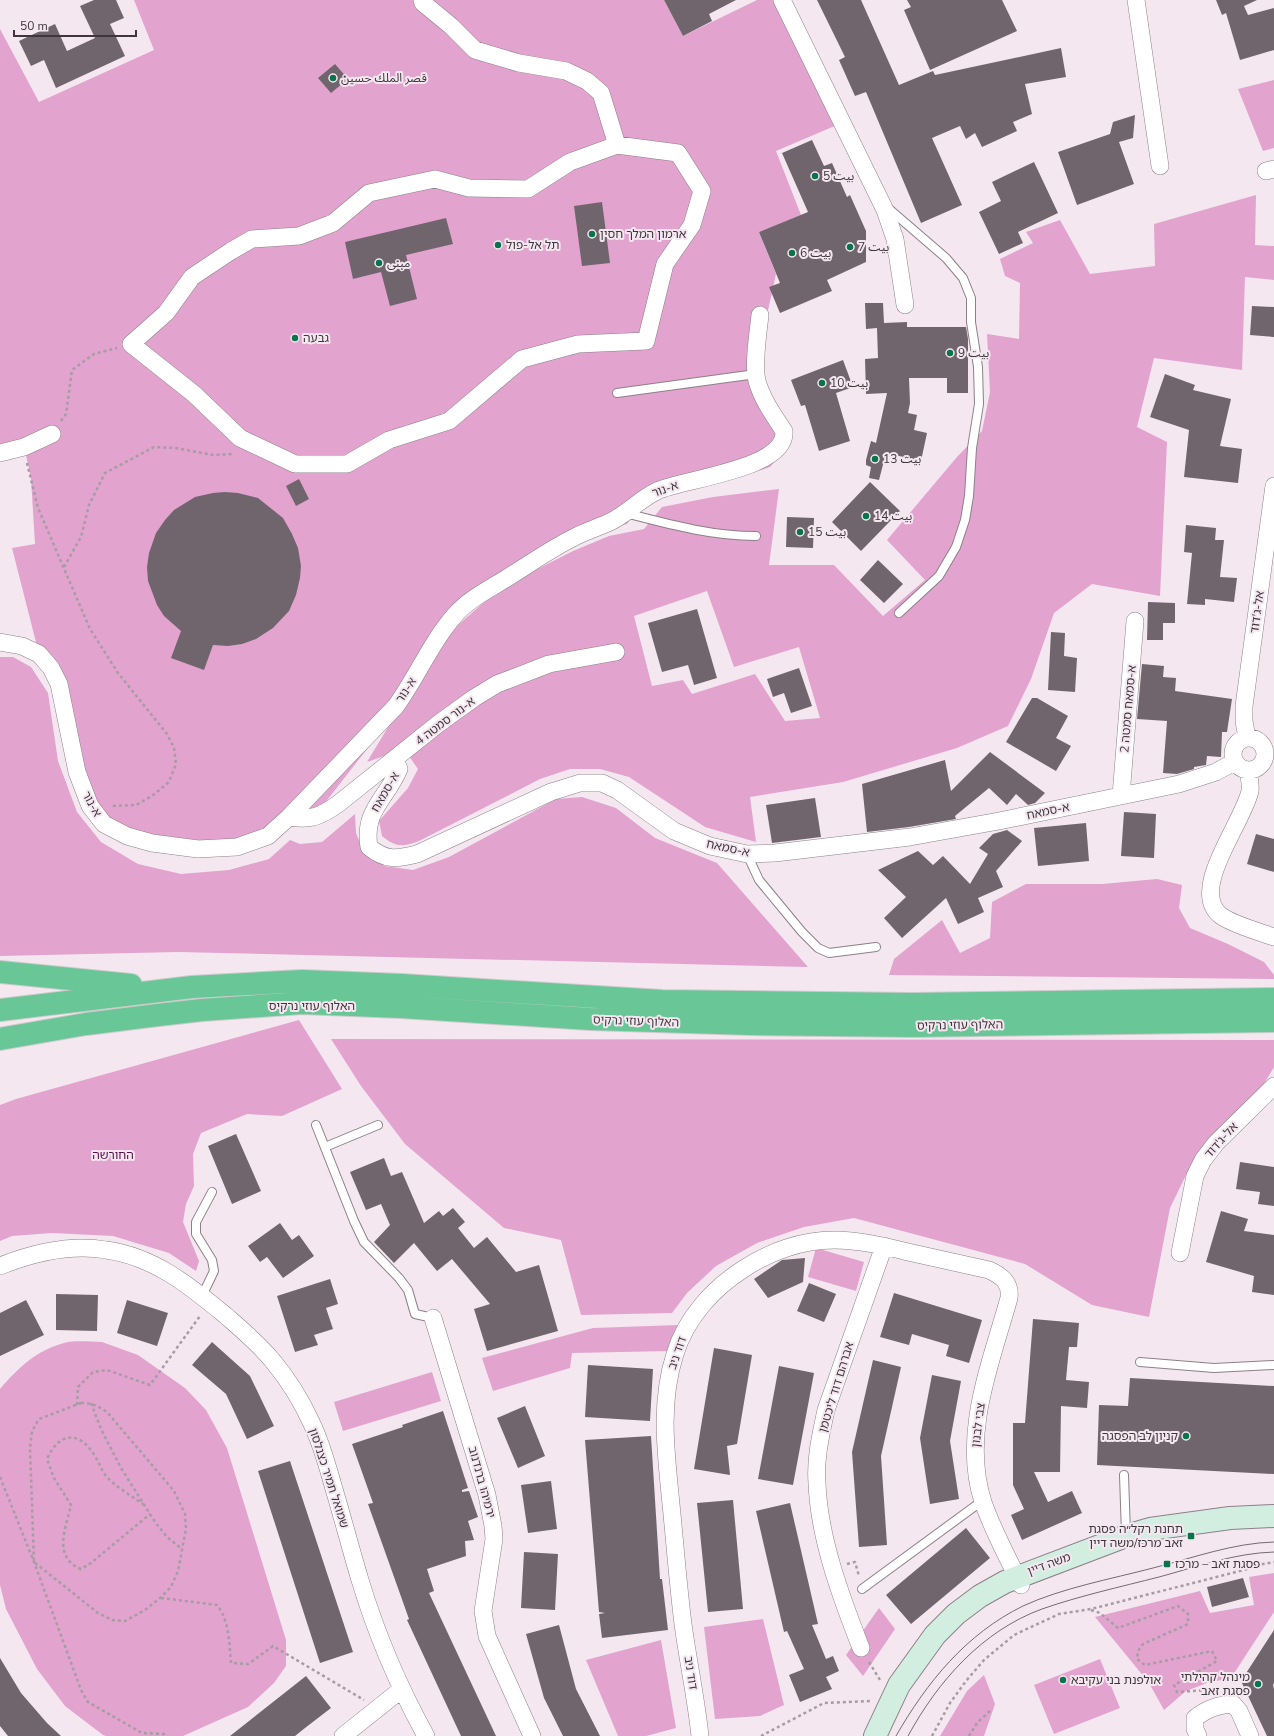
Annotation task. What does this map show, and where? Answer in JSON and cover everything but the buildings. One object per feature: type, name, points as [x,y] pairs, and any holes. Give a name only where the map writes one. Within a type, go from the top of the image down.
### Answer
[{"type":"highway","points":[[0,972],[118,984],[192,987]]},
{"type":"highway","name":"האלוף עוזי נרקיס","points":[[0,1010],[192,987],[302,981],[402,985],[669,1001],[912,1004],[1274,999]]},
{"type":"highway","name":"האלוף עוזי נרקיס","points":[[0,1039],[86,1024],[202,1010],[302,1003],[401,1007],[590,1020],[736,1024],[913,1026],[1179,1021],[1274,1021]]},
{"type":"highway","points":[[0,1049],[86,1024]]},
{"type":"street","points":[[422,0],[423,3],[451,26],[475,50],[519,63],[566,71],[587,81],[601,94],[617,145]]},
{"type":"street","points":[[782,0],[881,201],[895,239],[905,305]]},
{"type":"street","points":[[1136,0],[1160,166]]},
{"type":"street","points":[[617,145],[678,153],[702,191],[692,225],[665,264],[646,341],[578,344],[522,359],[449,421],[389,440],[347,464],[295,464],[240,438],[194,394],[131,344],[166,313],[192,277],[231,251],[252,240],[299,236],[333,222],[369,193],[434,180],[469,188],[528,189],[570,162],[617,145]]},
{"type":"street","name":"א-נור","points":[[0,642],[22,646],[39,654],[51,668],[59,684],[77,772],[90,806],[104,824],[127,836],[152,843],[198,849],[237,847],[268,836],[289,817],[396,706],[406,692],[439,634],[456,614],[477,597],[571,539],[594,527],[610,522],[625,514],[647,496],[659,490],[671,485],[709,477],[746,466],[766,457],[780,446],[785,438],[784,431],[761,391],[756,374],[757,337],[760,316]]},
{"type":"street","points":[[0,453],[24,447],[52,434]]},
{"type":"street","name":"אל-ג'דוד","points":[[1247,738],[1244,721],[1244,706],[1274,486]]},
{"type":"street","name":"א-סמאח סמטה 2","points":[[1121,796],[1135,621]]},
{"type":"street","name":"א-נור סמטה 4","points":[[289,817],[311,818],[326,812],[468,702],[497,684],[549,664],[616,652]]},
{"type":"street","points":[[1241,766],[1254,769],[1262,762],[1269,745],[1247,738],[1242,739],[1235,745],[1232,756],[1241,766],[1250,790],[1216,868],[1211,883],[1210,896],[1214,907],[1221,915],[1240,925],[1274,937]]},
{"type":"street","name":"א-סמאח","points":[[395,760],[399,769],[394,781],[370,817],[367,834],[369,847],[378,854],[396,860],[417,854],[551,792],[580,783],[602,783],[617,790],[634,801],[674,831],[710,846],[747,854],[775,853],[910,837],[999,821],[1180,784],[1216,772],[1241,766]]},
{"type":"street","name":"אל-ג'דוד","points":[[1180,1253],[1195,1176],[1203,1160],[1216,1143],[1273,1090]]},
{"type":"street","name":"דוד ניב","points":[[700,1736],[683,1619],[664,1432],[668,1378],[675,1352],[684,1331],[698,1310],[715,1291],[734,1274],[756,1260],[804,1243],[826,1241],[858,1242],[884,1246],[989,1270],[999,1275],[1007,1283]]},
{"type":"street","name":"אברהם דוד ליכטמן","points":[[861,1648],[840,1592],[825,1538],[819,1506],[817,1462],[820,1436],[826,1410],[884,1246]]},
{"type":"street","name":"שמואל תמיר כצנלסון","points":[[0,1266],[16,1260],[59,1250],[85,1248],[127,1254],[165,1270],[206,1299],[252,1339],[273,1361],[300,1401],[313,1426],[331,1480],[361,1582],[401,1692],[426,1736]]},
{"type":"street","name":"צבי לבנון","points":[[1007,1283],[1010,1291],[1009,1298],[981,1400],[975,1429],[975,1452],[982,1500],[999,1541],[1019,1580]]},
{"type":"street","name":"ירמיהו ברנדנוב","points":[[433,1318],[487,1495],[494,1526],[494,1539],[483,1611],[487,1636],[532,1736]]},
{"type":"street","name":"משה דיין","points":[[875,1736],[899,1684],[916,1659],[943,1627],[1019,1580],[1126,1536],[1189,1523],[1247,1516],[1274,1516]]},
{"type":"street","points":[[1019,1580],[1167,1536],[1229,1528],[1274,1526]]},
{"type":"street","points":[[343,1736],[401,1692]]},
{"type":"street","points":[[1198,1736],[1195,1729],[1195,1718],[1215,1706],[1233,1704],[1239,1711],[1250,1736]]},
{"type":"lane","points":[[881,201],[946,258],[963,278],[971,298],[971,322],[978,367],[979,404],[972,448],[969,496],[965,520],[956,547],[939,576],[898,613]]},
{"type":"lane","points":[[617,393],[756,374]]},
{"type":"lane","points":[[625,514],[698,532],[732,536],[756,536]]},
{"type":"lane","points":[[747,854],[758,880],[802,932],[818,948],[829,953],[876,947]]},
{"type":"lane","points":[[316,1125],[354,1221],[364,1242],[399,1278],[408,1290],[415,1314],[433,1318]]},
{"type":"lane","points":[[325,1147],[378,1125]]},
{"type":"lane","points":[[206,1299],[214,1271],[212,1260],[196,1234],[196,1222],[212,1192]]},
{"type":"lane","points":[[1140,1362],[1214,1368],[1274,1365]]},
{"type":"lane","points":[[1124,1475],[1126,1536]]},
{"type":"lane","points":[[862,1589],[982,1500]]},
{"type":"path","points":[[52,434],[66,414],[72,370],[94,354],[131,344]]},
{"type":"path","points":[[24,447],[38,508],[90,629],[118,673],[168,734],[174,748],[176,764],[169,782],[152,796],[136,805],[90,806]]},
{"type":"path","points":[[64,567],[81,537],[89,505],[106,473],[154,447],[176,448],[213,455],[241,453]]},
{"type":"path","points":[[77,1405],[78,1387],[93,1372],[107,1370],[150,1385],[206,1299]]},
{"type":"path","points":[[91,1403],[101,1429],[121,1468],[144,1505],[167,1537],[182,1550]]},
{"type":"path","points":[[91,1403],[99,1406],[107,1412],[174,1491],[185,1514],[186,1529],[178,1572],[171,1587],[145,1610],[125,1621],[112,1620],[98,1612],[34,1562],[30,1448],[32,1431],[39,1419],[77,1405],[91,1403]]},
{"type":"path","points":[[144,1505],[106,1476],[96,1456],[85,1444],[75,1437],[63,1438],[52,1447],[47,1459],[54,1478],[70,1505],[62,1538],[64,1552],[71,1565],[81,1569],[150,1514]]},
{"type":"path","points":[[0,1477],[34,1562],[81,1690],[88,1702],[142,1733],[164,1734],[164,1736]]},
{"type":"path","points":[[932,1736],[950,1703],[966,1681],[984,1660],[1014,1635],[1058,1614],[1091,1609],[1274,1562]]},
{"type":"path","points":[[160,1598],[217,1606],[224,1614],[229,1634],[231,1663],[248,1664],[273,1646],[378,1708]]},
{"type":"path","points":[[1091,1609],[1100,1613],[1118,1628],[1178,1606],[1188,1614],[1188,1624],[1144,1644],[1138,1652],[1137,1659],[1145,1665],[1212,1651],[1217,1661],[1174,1685],[1177,1692],[1208,1690],[1215,1706]]},
{"type":"path","points":[[761,1736],[824,1703],[892,1699],[861,1648]]},
{"type":"path","points":[[969,1736],[977,1723],[991,1710]]},
{"type":"green space","points":[[134,0],[664,0],[683,36],[757,0],[773,0],[837,125],[776,151],[801,215],[759,232],[776,274],[752,383],[787,428],[791,443],[770,467],[741,477],[674,488],[638,507],[627,524],[586,532],[510,583],[573,551],[609,536],[644,529],[662,507],[713,497],[779,489],[769,565],[834,565],[883,616],[925,580],[887,540],[957,457],[982,431],[990,392],[987,334],[1019,339],[1020,283],[1005,276],[1000,259],[1033,243],[1026,232],[1060,220],[1090,274],[1155,266],[1154,224],[1256,195],[1255,245],[1274,246],[1274,280],[1245,277],[1242,370],[1154,358],[1137,427],[1167,442],[1160,596],[1092,584],[1054,613],[1031,679],[1008,726],[957,748],[843,782],[750,797],[756,842],[705,827],[629,777],[600,769],[570,769],[540,779],[421,840],[410,844],[401,845],[392,843],[382,836],[379,821],[408,788],[418,769],[404,749],[367,762],[440,641],[492,595],[471,609],[440,638],[389,721],[324,804],[239,840],[188,844],[104,824],[67,718],[39,654],[12,548],[35,544],[31,479],[26,455],[0,449],[0,29],[39,102],[154,50]],"holes":[[[707,591],[734,667],[799,647],[820,718],[785,721],[755,674],[692,694],[683,680],[652,686],[634,616]]]},
{"type":"green space","points":[[1274,80],[1274,148],[1263,151],[1238,89]]},
{"type":"green space","points":[[0,657],[13,657],[31,667],[48,693],[58,761],[77,812],[101,842],[138,864],[181,874],[229,870],[269,859],[290,840],[300,844],[322,842],[355,814],[356,833],[364,852],[385,866],[413,870],[449,857],[556,799],[582,797],[616,808],[655,838],[717,863],[808,967],[178,952],[0,956]]},
{"type":"green space","points":[[1157,879],[1182,885],[1179,908],[1190,928],[1228,944],[1264,962],[1274,975],[1274,979],[889,975],[894,959],[942,920],[960,953],[990,938],[992,902],[1026,884],[1102,884]]},
{"type":"green space","name":"החורשה","points":[[299,1020],[342,1089],[282,1116],[247,1114],[201,1133],[193,1154],[194,1186],[186,1204],[183,1222],[199,1261],[196,1271],[169,1253],[113,1236],[52,1233],[12,1236],[0,1241],[0,1105],[16,1099]]},
{"type":"green space","points":[[331,1039],[1274,1040],[1274,1067],[1259,1092],[1220,1131],[1187,1173],[1170,1208],[1149,1317],[1092,1305],[1025,1264],[854,1218],[804,1227],[757,1243],[716,1266],[687,1293],[672,1313],[581,1315],[561,1240],[504,1228],[405,1144],[361,1086]]},
{"type":"green space","points":[[816,1248],[864,1262],[856,1291],[808,1277]]},
{"type":"green space","points":[[678,1325],[671,1351],[572,1353],[570,1368],[493,1391],[482,1358],[593,1328]]},
{"type":"green space","points":[[69,1342],[102,1342],[138,1355],[185,1388],[206,1410],[227,1448],[286,1640],[286,1666],[274,1683],[248,1707],[183,1736],[106,1736],[65,1706],[37,1669],[6,1609],[0,1585],[0,1389],[21,1367],[45,1350]]},
{"type":"green space","points":[[432,1372],[441,1401],[343,1431],[334,1402]]},
{"type":"green space","points":[[1274,1573],[1274,1612],[1231,1678],[1207,1683],[1186,1691],[1164,1710],[1149,1683],[1095,1617],[1200,1591],[1210,1613],[1254,1605],[1249,1577]]},
{"type":"green space","points":[[879,1608],[895,1629],[863,1676],[846,1655]]},
{"type":"green space","points":[[763,1619],[784,1705],[760,1716],[715,1719],[704,1627]]},
{"type":"green space","points":[[661,1640],[676,1728],[646,1736],[618,1736],[586,1660]]},
{"type":"green space","points":[[1100,1659],[1120,1708],[1054,1734],[1034,1685]]},
{"type":"green space","points":[[984,1675],[995,1704],[984,1736],[940,1736],[967,1691]]},
{"type":"tram line","points":[[896,1736],[921,1697],[950,1661],[983,1631],[1002,1617],[1023,1606],[1070,1589],[1228,1548],[1274,1542]]},
{"type":"tram line","points":[[908,1736],[933,1696],[964,1660],[981,1644],[1000,1630],[1020,1619],[1042,1609],[1070,1600],[1216,1561],[1245,1555],[1274,1552]]},
{"type":"place","name":"قصر الملك حسين","points":[[333,78]]},
{"type":"place","name":"بيت 5","points":[[815,176]]},
{"type":"place","name":"ארמון המלך חסין","points":[[592,234]]},
{"type":"place","name":"תל אל-פול","points":[[498,245]]},
{"type":"place","name":"بيت 7","points":[[850,247]]},
{"type":"place","name":"بيت 6","points":[[792,253]]},
{"type":"place","name":"مبنى","points":[[379,263]]},
{"type":"place","name":"גבעה","points":[[295,338]]},
{"type":"place","name":"بيت 9","points":[[950,353]]},
{"type":"place","name":"بيت 10","points":[[822,383]]},
{"type":"place","name":"بيت 13","points":[[875,459]]},
{"type":"place","name":"بيت 14","points":[[866,516]]},
{"type":"place","name":"بيت 15","points":[[800,532]]},
{"type":"place","name":"קניון לב הפסגה","points":[[1186,1436]]},
{"type":"place","name":"תחנת רקל״ה פסגת זאב מרכז/משה דיין","points":[[1191,1536]]},
{"type":"place","name":"פסגת זאב – מרכז","points":[[1167,1564]]},
{"type":"place","name":"אולפנת בני עקיבא","points":[[1063,1680]]},
{"type":"place","name":"מינהל קהילתי פסגת זאב","points":[[1258,1684]]}]
